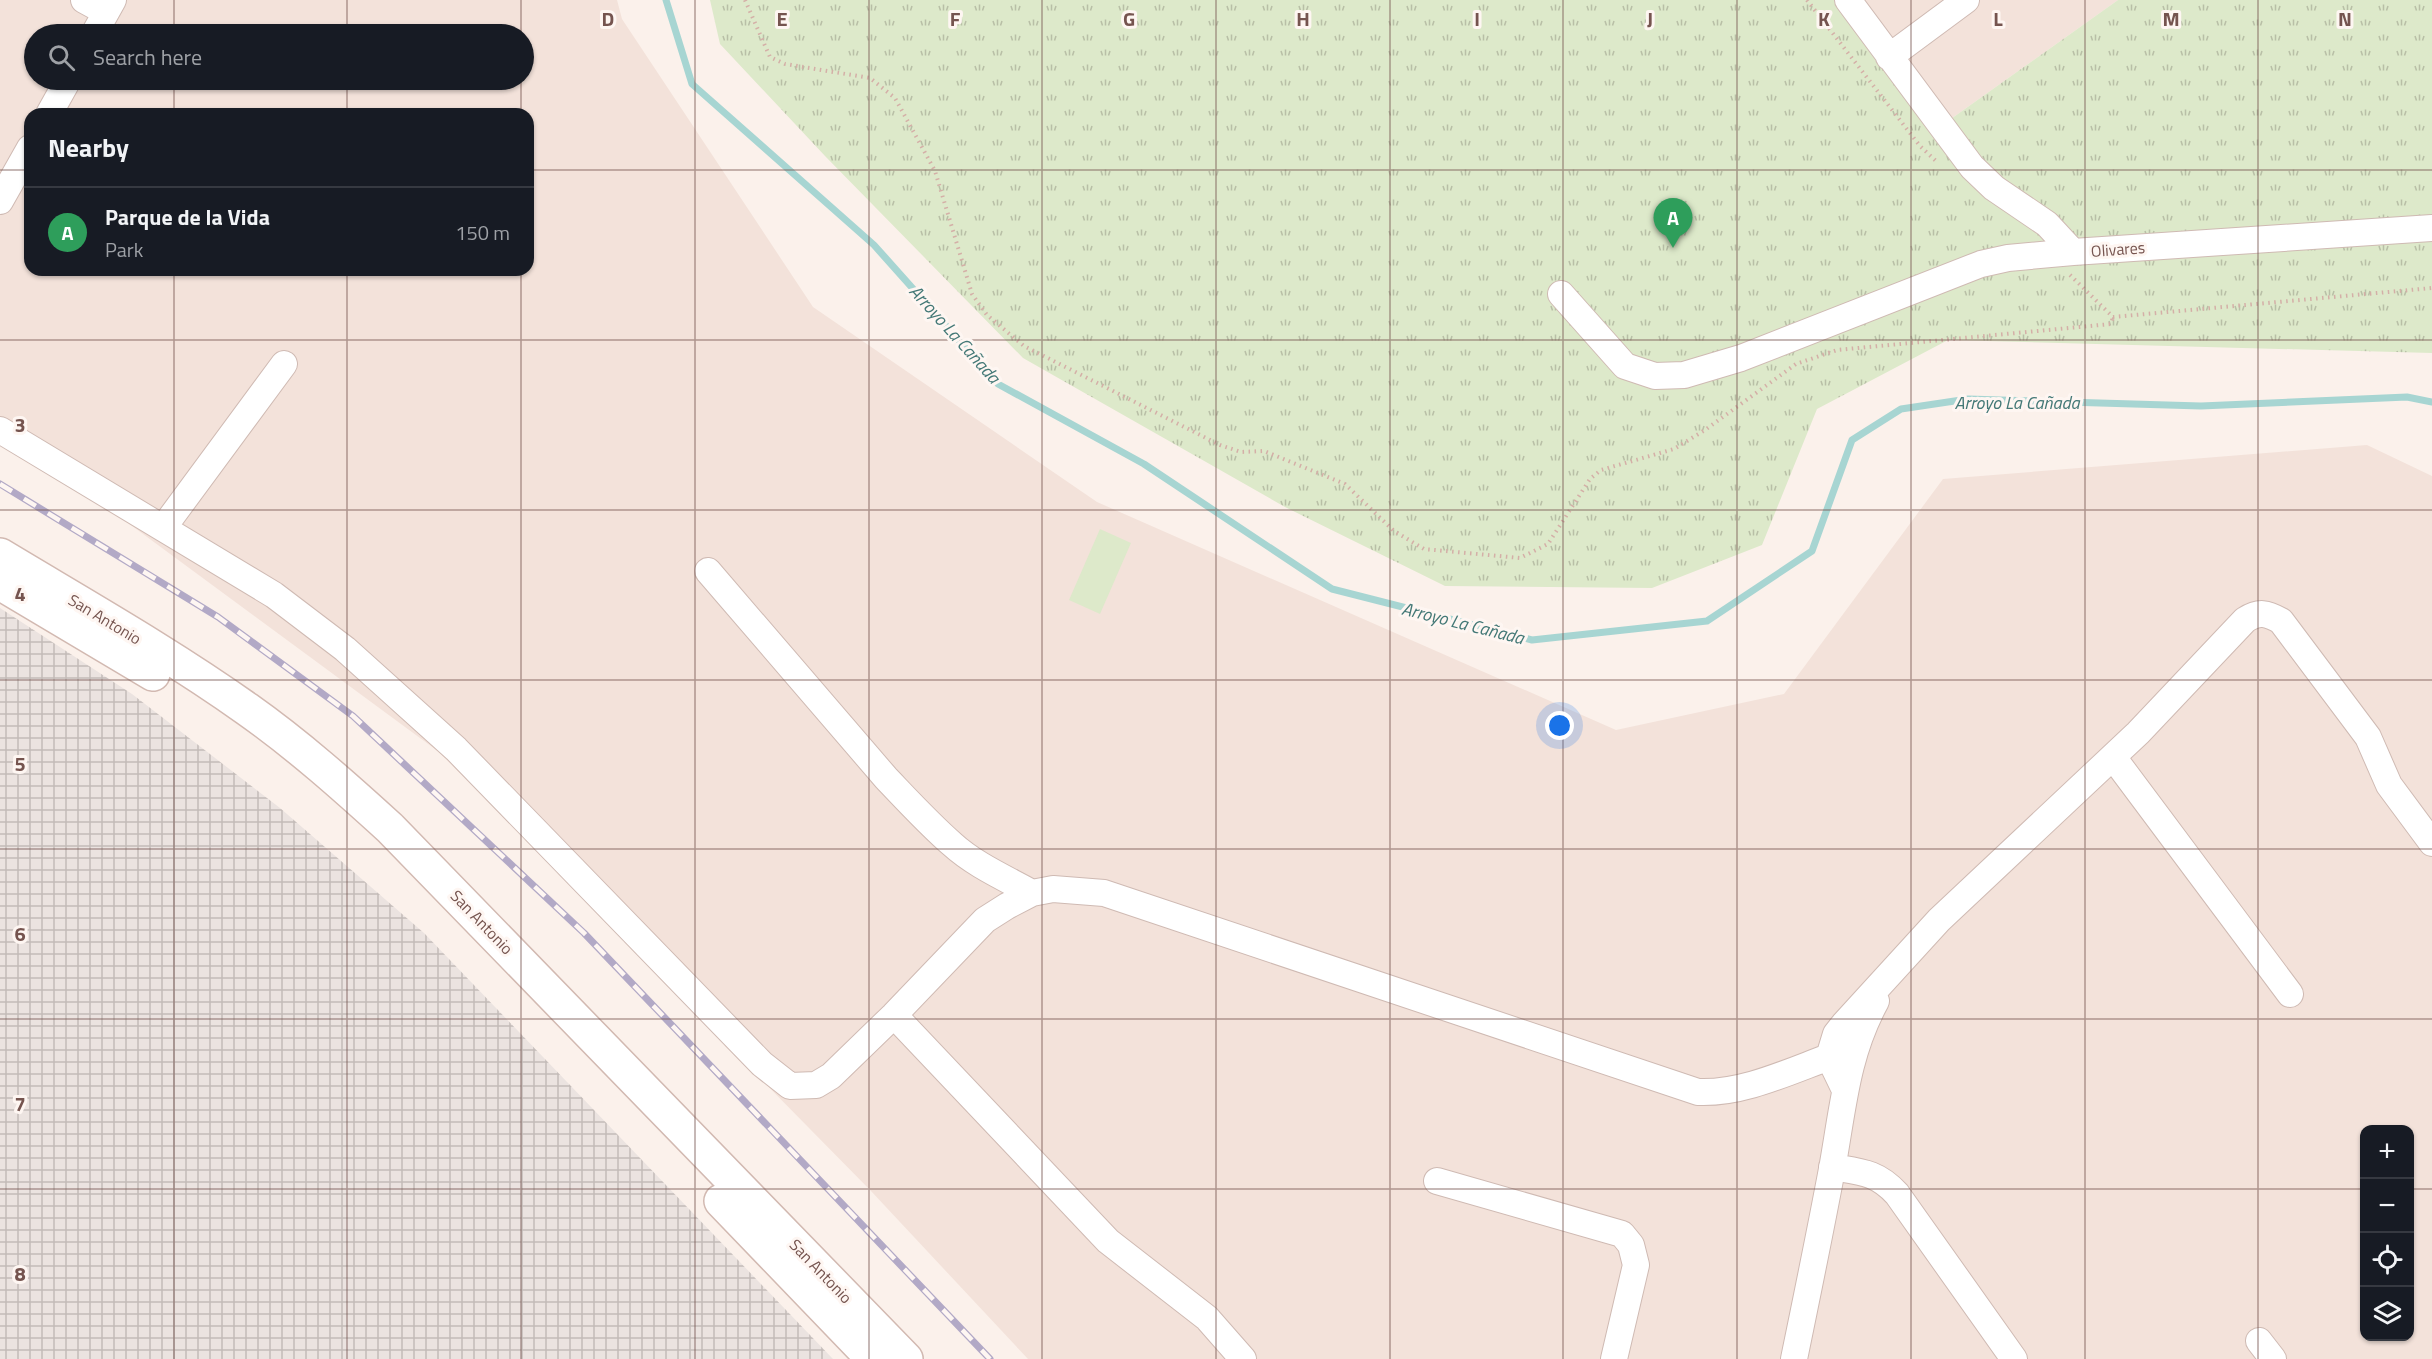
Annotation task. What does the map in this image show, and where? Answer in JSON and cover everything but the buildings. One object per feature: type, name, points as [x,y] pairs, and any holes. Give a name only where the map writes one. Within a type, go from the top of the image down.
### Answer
[{"type":"main road","name":"San Antonio","points":[[0,555],[211,685],[265,723],[345,787],[390,828],[906,1359]]},
{"type":"main road","name":"San Antonio","points":[[0,583],[178,689],[252,738],[318,791],[413,880],[873,1359]]},
{"type":"street","name":"Olivares","points":[[1848,0],[1972,167],[1994,188],[2047,224],[2073,252],[2432,228]]},
{"type":"street","points":[[1889,57],[1966,0]]},
{"type":"street","points":[[96,24],[101,4]]},
{"type":"street","points":[[52,108],[62,90]]},
{"type":"street","points":[[0,201],[24,159]]},
{"type":"street","points":[[1561,294],[1625,366],[1655,376],[1684,375],[1751,354],[1981,264],[2008,258],[2073,252]]},
{"type":"street","points":[[163,528],[284,364]]},
{"type":"street","points":[[0,430],[274,595],[308,618],[456,749],[778,1078],[790,1086],[816,1085],[831,1076],[894,1016],[985,920],[1032,893],[1053,889],[1104,893],[1698,1092],[1718,1093],[1734,1090],[1829,1057]]},
{"type":"street","points":[[708,571],[886,778],[916,809],[953,845],[983,866],[1032,893]]},
{"type":"street","points":[[1844,1088],[1829,1057],[1836,1034],[1939,920],[2113,756],[2245,620],[2255,614],[2268,614],[2281,621],[2368,737],[2389,785],[2432,843]]},
{"type":"street","points":[[2113,756],[2290,994]]},
{"type":"street","points":[[1794,1359],[1832,1167],[1844,1088],[1865,1022],[1899,965]]},
{"type":"street","points":[[894,1016],[1108,1241],[1207,1318],[1243,1359]]},
{"type":"street","points":[[1832,1167],[1868,1173],[1885,1181],[1897,1194],[2014,1359]]},
{"type":"street","points":[[1437,1181],[1622,1234],[1631,1245],[1636,1265],[1614,1359]]},
{"type":"path","points":[[745,0],[770,57],[785,64],[870,78],[895,98],[935,171],[972,294],[987,315],[1024,346],[1220,445],[1241,452],[1264,451],[1345,484],[1394,531],[1424,549],[1520,558],[1537,551],[1548,544],[1590,478],[1601,471],[1674,449],[1705,430],[1796,364],[1837,350],[2111,324],[2113,317],[2432,288]]},
{"type":"shaded area","points":[[0,0],[617,0],[622,19],[813,307],[1097,502],[1616,730],[1784,694],[1943,479],[2367,445],[2432,476],[2432,1359],[1028,1359],[871,1191],[439,752],[67,478],[0,440]]},
{"type":"shaded area","points":[[1848,0],[2118,0],[1941,126]]},
{"type":"shaded area","points":[[0,608],[132,694],[280,808],[424,933],[833,1359],[0,1359]]},
{"type":"green space","points":[[710,0],[1848,0],[1941,126],[2118,0],[2432,0],[2432,353],[1948,340],[1817,409],[1762,545],[1652,588],[1445,586],[1285,507],[1023,358],[825,156],[720,44]]},
{"type":"green space","points":[[1100,529],[1131,543],[1100,614],[1069,600]]},
{"type":"waterway","name":"Arroyo La Cañada","points":[[666,0],[692,84],[874,245],[998,384],[1144,464],[1332,589],[1532,640],[1707,621],[1812,551],[1852,440],[1901,409],[1968,399],[2201,406],[2407,397],[2432,402]]},
{"type":"railway","points":[[0,484],[218,617],[353,716],[584,933],[990,1359]]},
{"type":"place","name":"Parque de la Vida","points":[[1673,248]]}]
